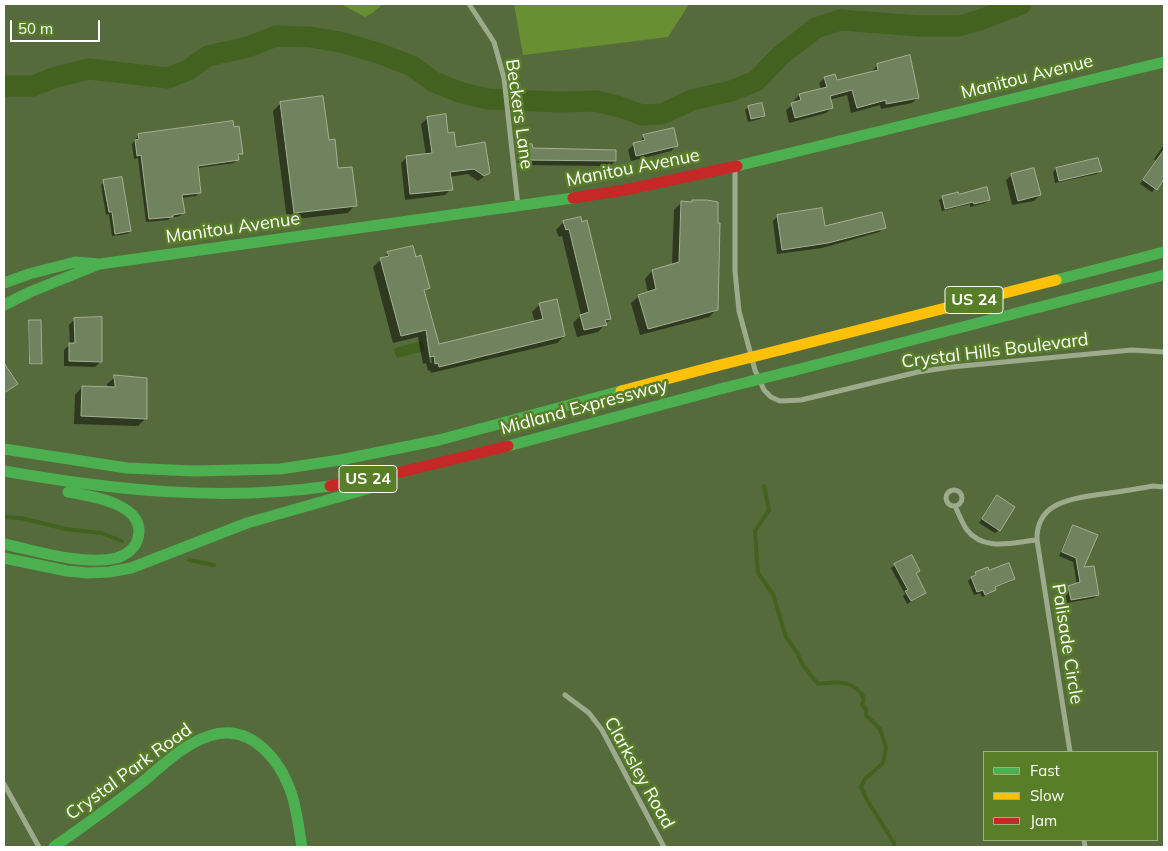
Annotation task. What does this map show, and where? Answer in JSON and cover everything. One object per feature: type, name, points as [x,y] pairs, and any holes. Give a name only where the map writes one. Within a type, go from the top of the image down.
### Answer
[{"type":"main road","name":"Manitou Avenue","points":[[5,283],[46,269],[75,262],[100,264],[625,190],[735,166],[1164,62]]},
{"type":"main road","name":"Midland Expressway","points":[[4,449],[127,468],[162,470],[224,471],[288,468],[340,460],[439,440],[716,366],[1164,252]]},
{"type":"main road","name":"Manitou Avenue","points":[[4,305],[30,292],[100,264]]},
{"type":"main road","name":"Midland Expressway","points":[[4,471],[61,482],[149,492],[207,494],[266,493],[315,488],[378,477],[532,440],[724,388],[1164,275]]},
{"type":"main road","points":[[4,558],[67,571],[88,573],[131,568],[255,521],[532,440]]},
{"type":"main road","points":[[4,475],[42,487],[106,500],[133,514],[139,529],[138,538],[132,549],[128,553],[113,558],[96,559],[69,556],[4,544]]},
{"type":"main road","name":"Crystal Park Road","points":[[54,847],[179,754],[208,737],[221,733],[234,733],[255,740],[267,750],[276,762],[292,794],[302,847]]},
{"type":"street","name":"Beckers Lane","points":[[469,4],[494,42],[504,78],[518,206]]},
{"type":"street","name":"Crystal Hills Boulevard","points":[[735,166],[735,271],[739,311],[755,370],[764,390],[771,397],[780,401],[801,400],[918,372],[951,367],[1132,350],[1164,352]]},
{"type":"street","name":"Palisade Circle","points":[[1070,751],[1037,540],[1040,520],[1050,509],[1070,499],[1153,486],[1164,487]]},
{"type":"street","points":[[955,506],[968,532],[980,542],[993,544],[1037,540]]},
{"type":"street","name":"Clarksley Road","points":[[565,695],[589,713],[602,730],[664,847]]},
{"type":"street","points":[[4,784],[39,847]]},
{"type":"shaded area","points":[[341,4],[383,4],[365,17]]},
{"type":"shaded area","points":[[514,4],[689,4],[668,37],[523,55]]},
{"type":"shaded area","points":[[422,341],[425,351],[397,358],[394,349]]},
{"type":"building","points":[[910,55],[919,98],[886,104],[886,100],[857,108],[852,90],[830,96],[833,108],[795,118],[791,103],[801,100],[799,94],[827,87],[824,77],[835,74],[837,80],[878,70],[877,64]]},
{"type":"building","points":[[323,96],[329,140],[335,139],[338,168],[352,167],[357,206],[294,213],[280,102]]},
{"type":"building","points":[[762,103],[765,116],[751,119],[748,106]]},
{"type":"building","points":[[446,114],[448,133],[454,132],[456,147],[485,142],[490,173],[484,176],[474,169],[450,172],[453,190],[410,194],[406,156],[432,153],[427,117]]},
{"type":"building","points":[[233,121],[234,127],[239,126],[243,154],[238,154],[239,160],[198,166],[201,193],[182,195],[185,213],[173,215],[173,217],[149,219],[141,155],[137,156],[135,140],[139,139],[138,134]]},
{"type":"building","points":[[674,128],[678,146],[636,156],[633,143],[645,140],[643,135]]},
{"type":"building","points":[[532,144],[533,148],[616,150],[616,161],[523,160],[522,146]]},
{"type":"building","points":[[1164,150],[1164,179],[1157,190],[1143,180]]},
{"type":"building","points":[[1098,158],[1102,171],[1059,181],[1056,168]]},
{"type":"building","points":[[1034,168],[1041,195],[1018,201],[1011,174]]},
{"type":"building","points":[[122,177],[131,231],[115,234],[112,212],[109,212],[103,180]]},
{"type":"building","points":[[987,187],[990,200],[945,209],[942,196]]},
{"type":"building","points":[[692,200],[718,202],[718,223],[720,223],[718,310],[648,329],[638,295],[656,289],[652,270],[679,262],[681,201],[692,202]]},
{"type":"building","points":[[822,208],[825,226],[882,212],[886,228],[828,243],[782,250],[777,215]]},
{"type":"building","points":[[581,217],[582,222],[587,220],[611,319],[605,320],[607,325],[584,330],[580,315],[589,312],[569,229],[566,230],[563,221]]},
{"type":"building","points":[[413,246],[416,257],[421,255],[430,288],[424,290],[439,344],[543,319],[539,303],[557,299],[565,336],[439,367],[438,363],[435,364],[434,356],[430,357],[426,330],[401,336],[380,258],[389,256],[387,252]]},
{"type":"building","points":[[102,317],[102,362],[69,361],[69,343],[75,343],[74,318]]},
{"type":"building","points":[[29,320],[41,320],[42,364],[30,364]]},
{"type":"building","points":[[4,363],[18,384],[4,393]]},
{"type":"building","points":[[114,375],[147,378],[147,419],[81,416],[82,386],[115,387]]},
{"type":"building","points":[[997,495],[1015,507],[1000,531],[982,519]]},
{"type":"building","points":[[1073,525],[1098,535],[1084,567],[1094,566],[1099,595],[1071,600],[1068,586],[1080,582],[1076,558],[1062,552]]},
{"type":"building","points":[[912,555],[920,571],[916,573],[926,593],[911,601],[905,591],[908,590],[894,564]]},
{"type":"building","points":[[1009,563],[1015,579],[995,587],[996,590],[985,595],[983,590],[977,592],[971,577],[976,575],[975,572],[988,567],[989,570]]},
{"type":"waterway","points":[[4,86],[33,86],[56,77],[89,69],[168,78],[188,70],[208,56],[248,47],[276,36],[310,37],[340,42],[378,53],[412,66],[434,82],[462,93],[488,99],[559,102],[596,101],[642,115],[662,114],[692,100],[731,91],[756,81],[781,55],[816,28],[840,20],[920,26],[959,26],[1021,4]]},
{"type":"waterway","points":[[764,486],[769,510],[755,531],[758,573],[773,594],[786,637],[798,654],[802,664],[818,684],[845,683],[855,687],[863,696],[862,705],[866,709],[866,715],[880,729],[886,747],[883,763],[865,779],[861,787],[894,843],[894,847]]},
{"type":"waterway","points":[[4,517],[21,518],[66,529],[101,533],[122,541]]},
{"type":"waterway","points":[[189,560],[214,565]]},
{"type":"traffic: fast","points":[[737,166],[1164,62]]},
{"type":"traffic: fast","points":[[4,283],[29,274],[75,262],[100,264],[573,198]]},
{"type":"traffic: fast","points":[[1056,280],[1164,252]]},
{"type":"traffic: fast","points":[[4,305],[30,292],[97,265]]},
{"type":"traffic: fast","points":[[792,371],[1164,275]]},
{"type":"traffic: fast","points":[[724,388],[792,371]]},
{"type":"traffic: fast","points":[[508,446],[724,388]]},
{"type":"traffic: fast","points":[[4,449],[127,468],[194,471],[280,469],[340,460],[439,440],[621,391]]},
{"type":"traffic: fast","points":[[4,471],[85,484],[167,492],[248,493],[330,486]]},
{"type":"traffic: fast","points":[[4,558],[67,571],[88,573],[131,568],[247,523],[384,484]]},
{"type":"traffic: fast","points":[[4,544],[60,557],[90,560],[117,558],[133,548],[137,542],[139,526],[134,517],[126,510],[103,499],[68,492]]},
{"type":"traffic: fast","points":[[54,847],[140,784],[172,757],[199,740],[224,733],[238,734],[250,739],[261,747],[280,769],[294,801],[302,847]]},
{"type":"traffic: slow","points":[[784,349],[1056,280]]},
{"type":"traffic: slow","points":[[716,366],[784,349]]},
{"type":"traffic: slow","points":[[621,391],[716,366]]},
{"type":"traffic: jam","points":[[573,198],[625,190],[737,166]]},
{"type":"traffic: jam","points":[[330,486],[401,472],[508,446]]}]
